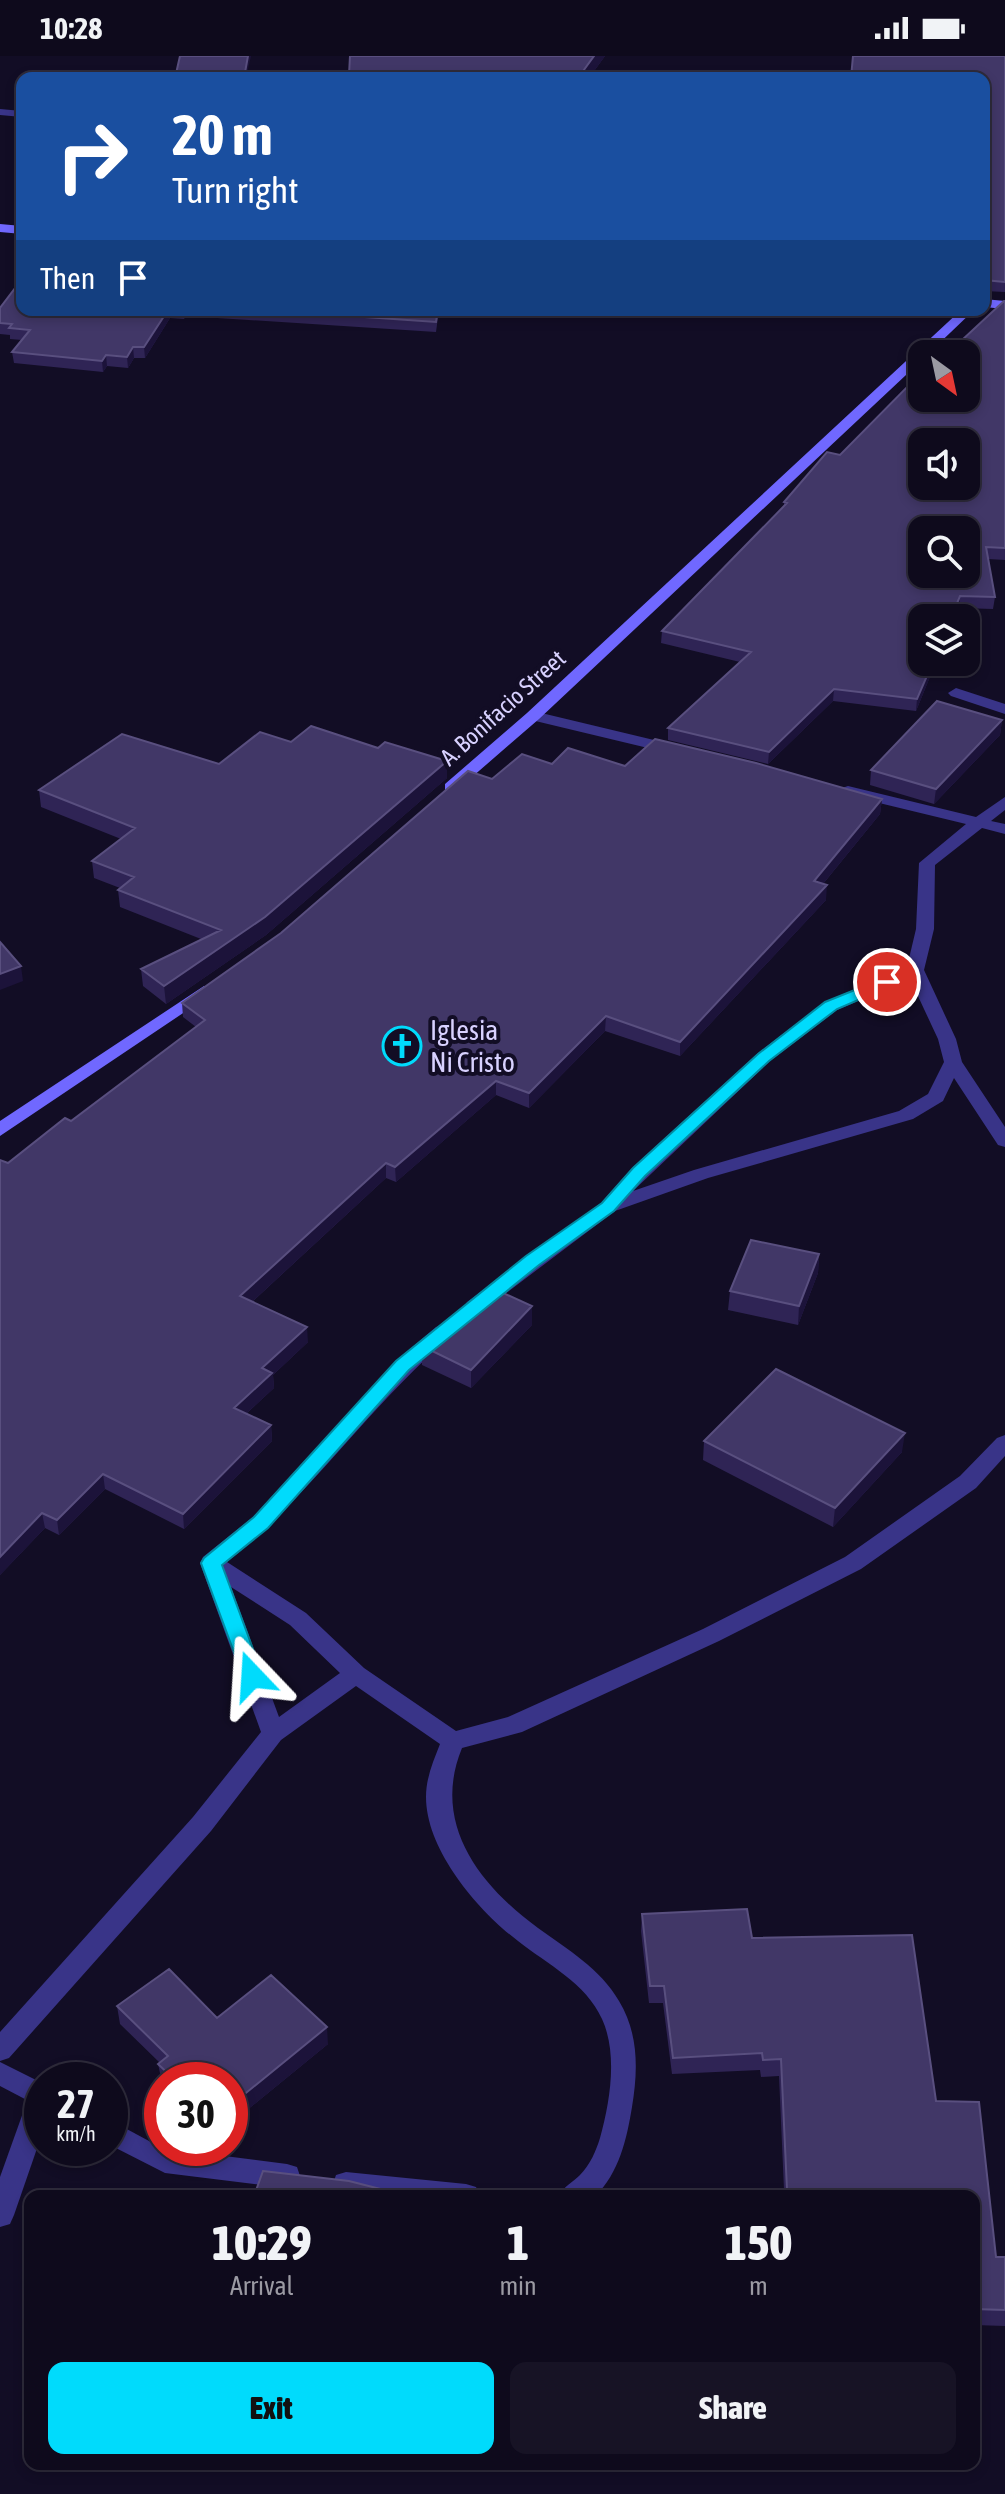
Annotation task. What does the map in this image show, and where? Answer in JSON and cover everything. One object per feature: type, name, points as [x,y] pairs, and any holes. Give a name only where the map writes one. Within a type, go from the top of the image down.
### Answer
[{"type":"street","name":"A. Bonifacio Street","points":[[439,798],[533,716],[962,316]]},
{"type":"street","points":[[956,693],[1005,709]]},
{"type":"street","points":[[533,716],[686,752]]},
{"type":"street","points":[[824,785],[1005,829]]},
{"type":"street","points":[[1005,802],[927,863],[925,929],[915,970],[947,1039],[953,1062],[1005,1141]]},
{"type":"street","points":[[211,1563],[261,1523],[403,1366],[532,1260],[608,1207],[639,1172],[764,1057],[831,1006],[915,970]]},
{"type":"street","points":[[0,1130],[212,985]]},
{"type":"street","points":[[608,1207],[716,1169],[906,1115],[936,1097],[953,1062]]},
{"type":"street","points":[[211,1563],[298,1619],[356,1674],[453,1741],[514,1725],[711,1635],[853,1563],[968,1482],[1005,1443]]},
{"type":"street","points":[[211,1563],[273,1733]]},
{"type":"street","points":[[0,2050],[202,1824],[273,1733],[356,1674]]},
{"type":"street","points":[[453,1741],[438,1783],[442,1828],[459,1858],[512,1922],[571,1964],[601,1993],[619,2027],[625,2064],[615,2131],[601,2167],[587,2190]]},
{"type":"street","points":[[0,2073],[24,2086]]},
{"type":"street","points":[[128,2141],[165,2161],[413,2190]]},
{"type":"street","points":[[0,2215],[24,2147]]},
{"type":"building","points":[[180,56],[248,56],[245,72],[176,72]]},
{"type":"building","points":[[350,56],[594,56],[582,72],[349,72]]},
{"type":"building","points":[[853,56],[1005,56],[1005,282],[990,281],[990,72],[852,72]]},
{"type":"building","points":[[16,287],[16,316],[164,316],[144,347],[133,347],[127,357],[106,355],[102,361],[12,352],[30,330],[9,328],[12,324],[0,323],[0,308]]},
{"type":"building","points":[[1005,301],[1005,548],[986,547],[995,597],[960,596],[957,604],[908,604],[908,676],[927,676],[917,699],[834,689],[769,752],[668,728],[751,652],[662,631],[787,503],[784,502],[827,452],[840,455],[908,386],[908,412],[980,412],[980,340],[962,340]]},
{"type":"building","points":[[350,316],[437,316],[436,322]]},
{"type":"building","points":[[937,701],[1002,720],[936,789],[871,770]]},
{"type":"building","points":[[311,726],[378,748],[385,742],[447,761],[265,917],[164,986],[141,969],[221,930],[118,890],[134,877],[92,861],[135,828],[39,790],[122,734],[219,764],[260,732],[291,742]]},
{"type":"building","points":[[655,739],[756,763],[882,799],[814,881],[827,885],[680,1042],[606,1016],[529,1093],[496,1081],[395,1167],[386,1163],[240,1296],[307,1327],[262,1368],[272,1373],[234,1408],[271,1425],[183,1514],[103,1474],[57,1520],[42,1513],[0,1557],[0,1160],[8,1163],[65,1118],[71,1121],[205,1020],[182,1003],[281,933],[468,771],[492,779],[522,754],[552,764],[568,748],[625,766]]},
{"type":"building","points":[[0,942],[21,966],[0,974]]},
{"type":"building","points":[[751,1240],[819,1254],[799,1306],[730,1291]]},
{"type":"building","points":[[492,1288],[532,1306],[471,1370],[422,1346]]},
{"type":"building","points":[[776,1369],[905,1433],[835,1508],[704,1441]]},
{"type":"building","points":[[747,1909],[752,1938],[912,1935],[936,2101],[979,2102],[996,2257],[1005,2257],[1005,2310],[980,2309],[980,2190],[787,2190],[781,2059],[763,2060],[762,2053],[673,2058],[664,1986],[650,1986],[642,1914]]},
{"type":"building","points":[[169,1969],[217,2018],[271,1975],[327,2027],[248,2091],[248,2062],[160,2062],[168,2056],[117,2006]]},
{"type":"building","points":[[263,2171],[349,2181],[384,2190],[256,2190]]},
{"type":"building","points":[[646,2189],[787,2190],[646,2190]]},
{"type":"place","name":"Iglesia Ni Cristo","points":[[402,1046]]},
{"type":"route","points":[[252,1676],[211,1563],[261,1523],[403,1366],[532,1260],[608,1207],[639,1172],[764,1057],[831,1006],[887,982]]}]
